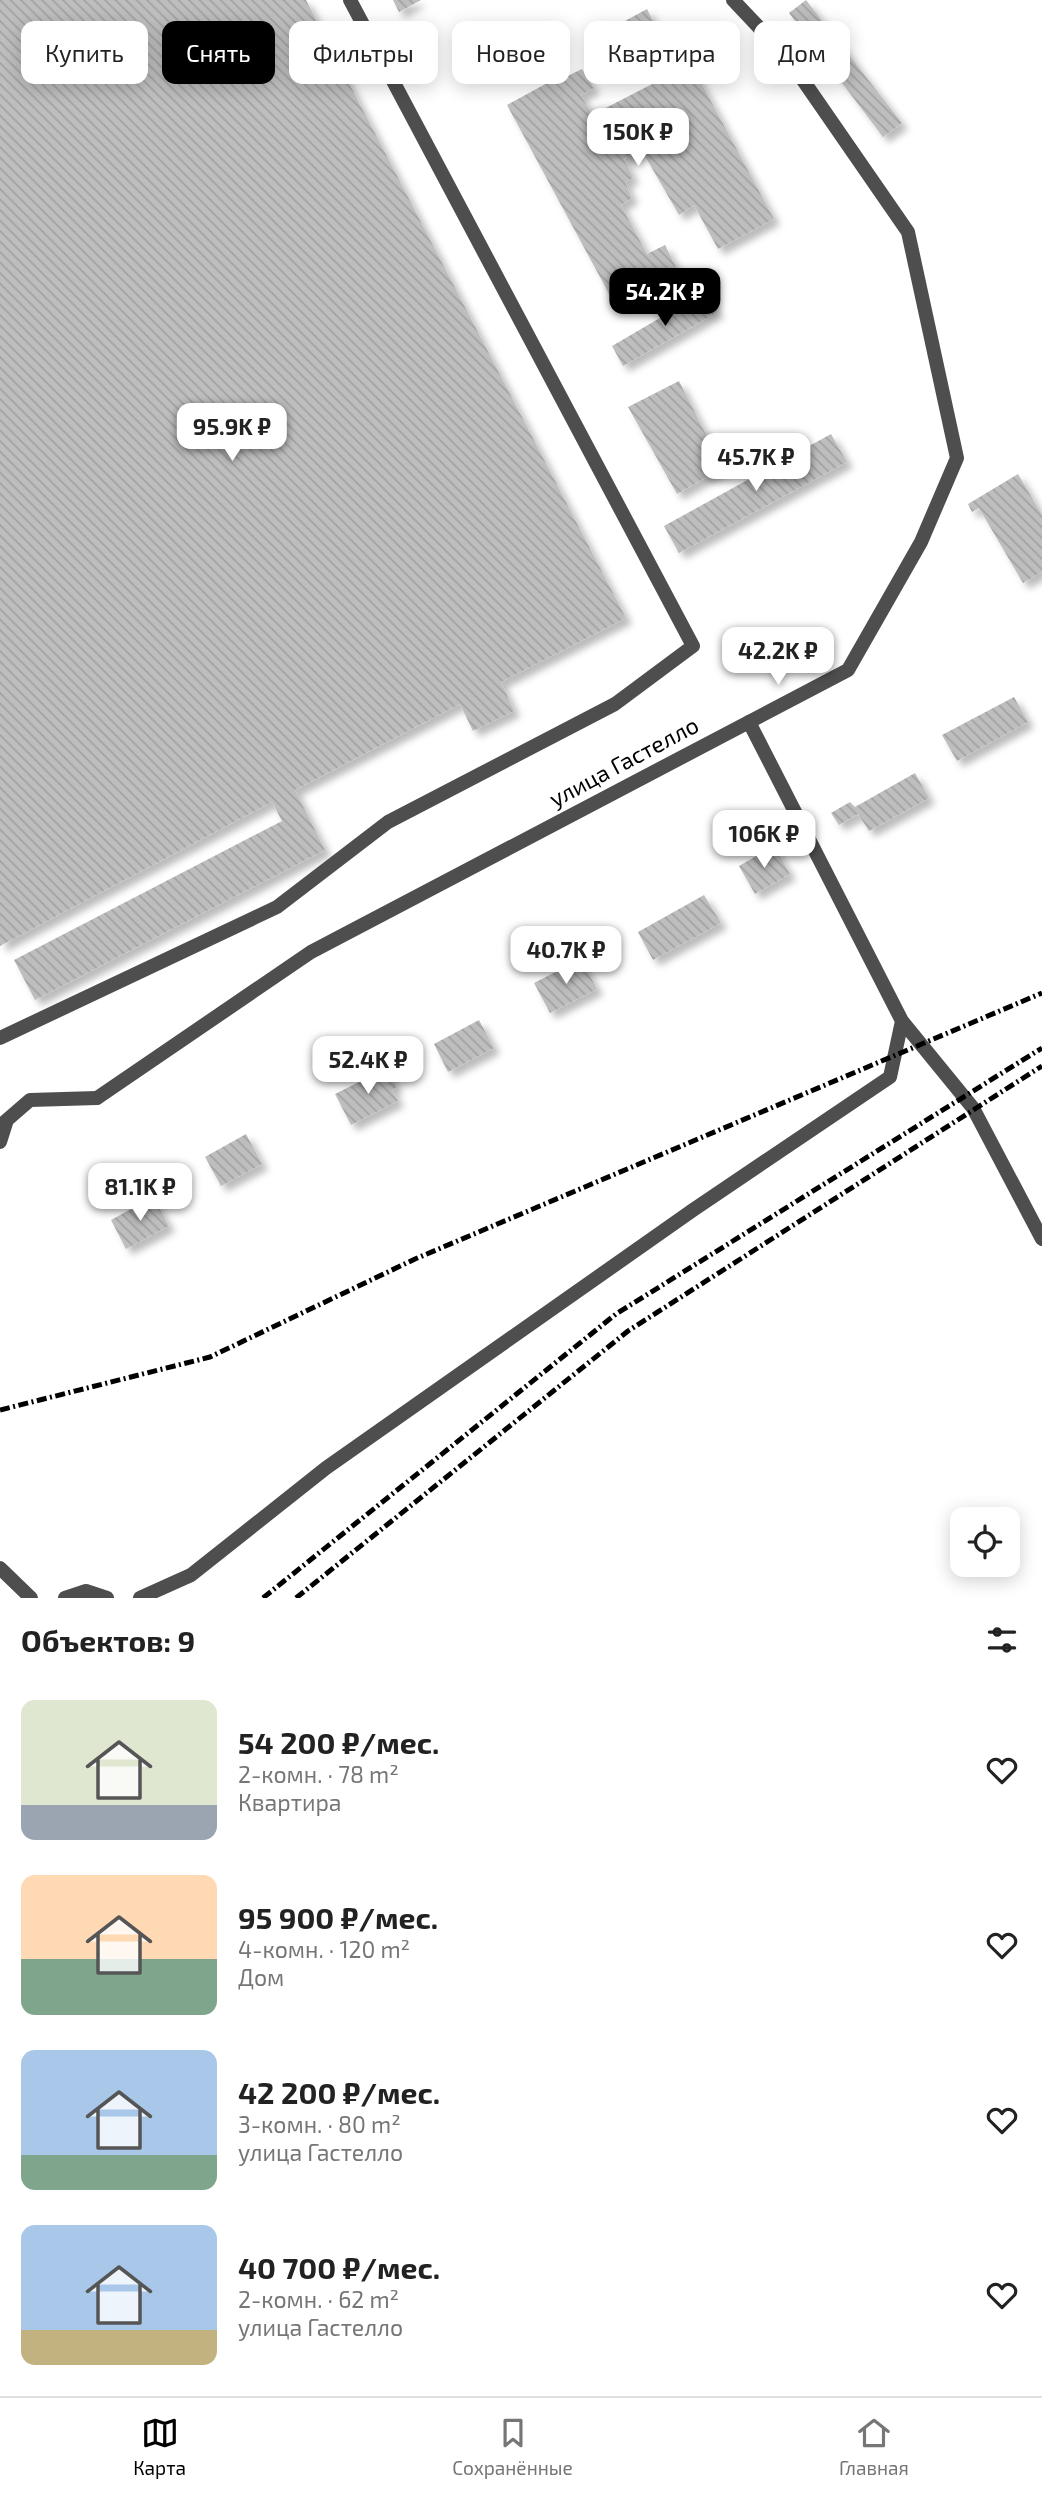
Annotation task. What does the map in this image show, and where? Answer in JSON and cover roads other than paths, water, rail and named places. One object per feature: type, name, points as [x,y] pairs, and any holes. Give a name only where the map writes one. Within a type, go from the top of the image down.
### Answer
[{"type":"street","points":[[0,1038],[277,907],[388,822],[615,704],[693,646],[350,0]]},
{"type":"street","name":"улица Гастелло","points":[[3,1123],[30,1100],[97,1098],[311,952],[848,670],[921,542],[957,458],[908,232],[787,57],[733,0]]},
{"type":"street","points":[[749,722],[902,1021],[973,1108],[1042,1239]]},
{"type":"street","points":[[140,1598],[191,1575],[337,1460],[693,1210],[890,1077],[902,1021]]},
{"type":"street","points":[[0,1142],[3,1123]]},
{"type":"street","points":[[0,1568],[31,1598]]},
{"type":"street","points":[[65,1598],[86,1591],[107,1598]]},
{"type":"railway","points":[[0,1410],[210,1357],[415,1259],[1042,993]]},
{"type":"railway","points":[[263,1598],[616,1314],[1042,1048]]},
{"type":"railway","points":[[296,1598],[628,1331],[1042,1066]]}]
